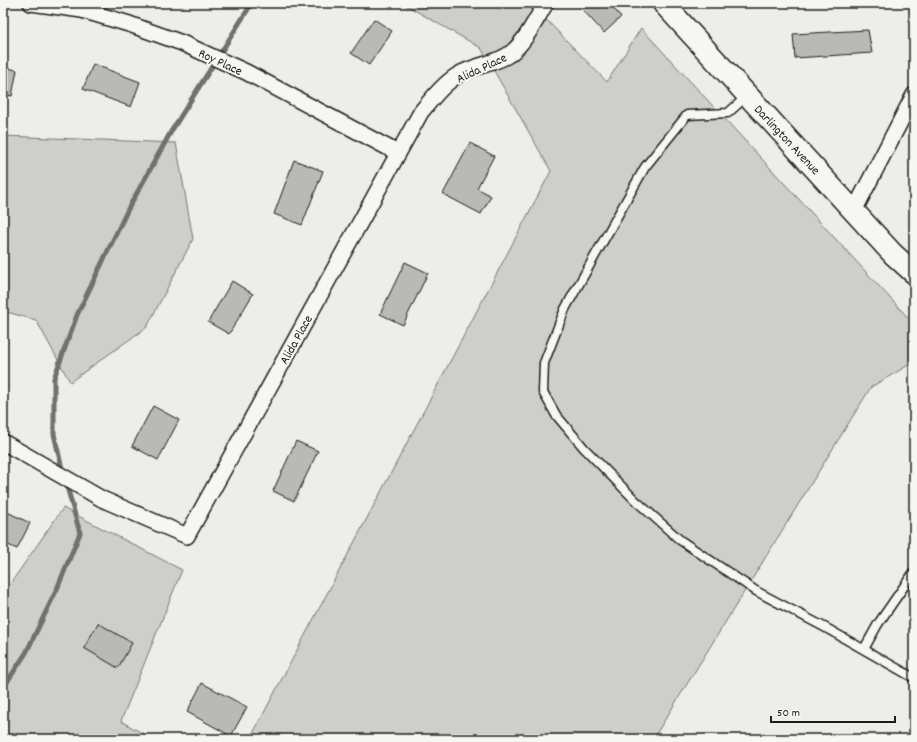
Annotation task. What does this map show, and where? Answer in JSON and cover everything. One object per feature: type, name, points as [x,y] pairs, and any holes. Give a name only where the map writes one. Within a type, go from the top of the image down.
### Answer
[{"type":"main road","name":"Darlington Avenue","points":[[663,3],[854,211],[914,273]]},
{"type":"street","name":"Roy Place","points":[[31,3],[82,10],[129,24],[182,43],[246,72],[398,153]]},
{"type":"street","name":"Alida Place","points":[[3,442],[102,499],[187,536],[421,112],[438,92],[458,75],[485,63],[499,60],[510,54],[519,45],[546,3]]},
{"type":"street","points":[[854,211],[914,95]]},
{"type":"lane","points":[[748,95],[728,113],[687,115],[645,167],[565,309],[544,363],[543,392],[556,414],[584,448],[635,500],[680,540],[756,591],[826,628],[914,678]]},
{"type":"lane","points":[[864,649],[878,624],[914,572]]},
{"type":"shaded area","points":[[402,3],[530,3],[607,82],[641,28],[914,324],[914,362],[871,387],[653,739],[250,739],[551,171],[481,48]]},
{"type":"shaded area","points":[[3,136],[176,143],[193,239],[147,327],[70,382],[36,320],[3,311]]},
{"type":"shaded area","points":[[63,508],[182,570],[121,721],[152,739],[3,739],[3,589],[8,587]]},
{"type":"building","points":[[589,3],[609,3],[621,17],[604,33],[582,9]]},
{"type":"building","points":[[374,19],[392,31],[369,65],[351,53]]},
{"type":"building","points":[[868,30],[872,53],[795,58],[793,34]]},
{"type":"building","points":[[93,64],[140,82],[131,107],[83,89]]},
{"type":"building","points":[[3,67],[17,70],[12,96],[3,94]]},
{"type":"building","points":[[470,143],[494,156],[477,188],[491,196],[481,214],[443,194]]},
{"type":"building","points":[[294,160],[323,171],[302,225],[274,214]]},
{"type":"building","points":[[405,262],[428,273],[403,325],[380,314]]},
{"type":"building","points":[[232,281],[253,294],[229,334],[208,322]]},
{"type":"building","points":[[153,406],[179,420],[158,460],[132,446]]},
{"type":"building","points":[[296,441],[318,451],[294,501],[273,491]]},
{"type":"building","points":[[3,510],[30,523],[17,549],[6,544],[3,552]]},
{"type":"building","points":[[98,623],[132,643],[118,668],[84,648]]},
{"type":"building","points":[[202,683],[247,707],[231,736],[187,712]]},
{"type":"waterway","points":[[63,473],[54,434],[54,378],[77,315],[128,209],[172,130],[252,3]]},
{"type":"waterway","points":[[3,683],[7,682],[26,653],[57,589],[80,533],[66,483]]}]
